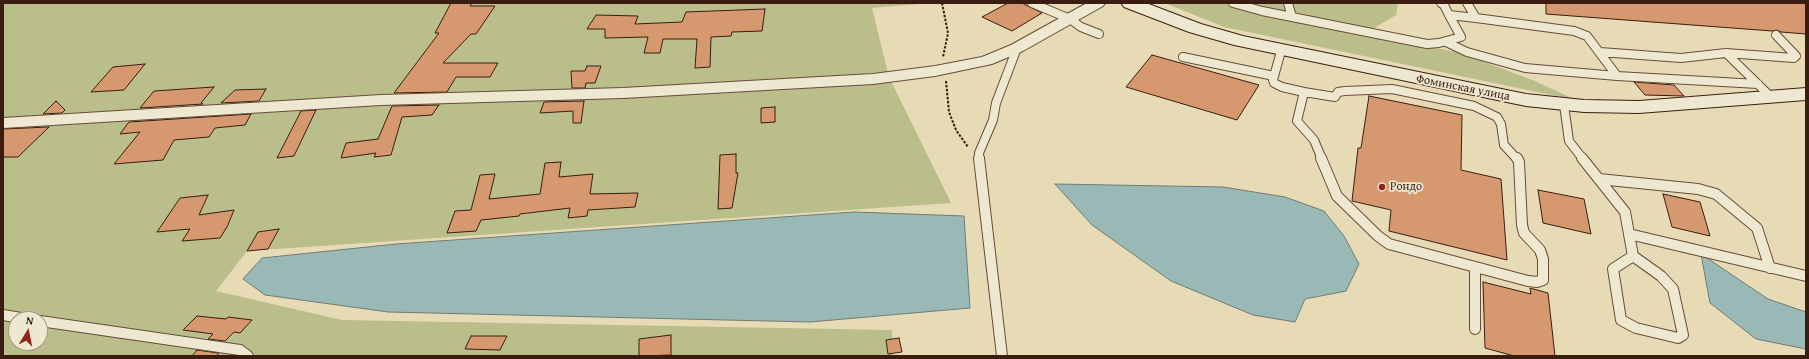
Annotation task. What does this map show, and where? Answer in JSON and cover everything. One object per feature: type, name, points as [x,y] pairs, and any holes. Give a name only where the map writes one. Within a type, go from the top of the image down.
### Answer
[{"type":"street","points":[[3,123],[381,100],[623,93],[872,79],[946,69],[986,60],[1017,48],[1098,3]]},
{"type":"street","name":"Фоминская улица","points":[[1130,3],[1216,34],[1281,51],[1492,94],[1564,105],[1646,106],[1764,91],[1806,94]]},
{"type":"lane","points":[[1032,3],[1070,19],[1081,27],[1099,34]]},
{"type":"lane","points":[[1233,3],[1262,11],[1420,43],[1434,44],[1461,37],[1444,5],[1441,3]]},
{"type":"lane","points":[[1288,3],[1292,17]]},
{"type":"lane","points":[[1467,3],[1476,18]]},
{"type":"lane","points":[[1449,15],[1581,33],[1587,36],[1617,76]]},
{"type":"lane","points":[[1600,52],[1682,58],[1726,53],[1794,58],[1796,56],[1776,35]]},
{"type":"lane","points":[[1446,42],[1467,52],[1525,68],[1764,91]]},
{"type":"lane","points":[[1002,356],[979,164],[979,153],[993,120],[996,103],[1017,48]]},
{"type":"lane","points":[[1281,51],[1273,80],[1276,85],[1332,97],[1335,97],[1338,92],[1345,91],[1392,89],[1474,106],[1497,117],[1502,124],[1504,145],[1516,156],[1519,162],[1522,224],[1524,233],[1540,250],[1543,259],[1543,280],[1537,282],[1528,281],[1475,267],[1389,244],[1378,236],[1337,196],[1314,140],[1297,122],[1304,92]]},
{"type":"lane","points":[[1726,53],[1764,91]]},
{"type":"lane","points":[[1183,57],[1274,76]]},
{"type":"lane","points":[[1564,105],[1569,141],[1626,212],[1633,256],[1661,276],[1673,289],[1683,331],[1683,335],[1678,338],[1636,328],[1626,324],[1618,315],[1613,270],[1633,256]]},
{"type":"lane","points":[[1599,179],[1698,189],[1716,194],[1757,228],[1770,268]]},
{"type":"lane","points":[[1629,234],[1806,276]]},
{"type":"lane","points":[[1475,267],[1475,328]]},
{"type":"lane","points":[[48,322],[240,350],[248,356]]},
{"type":"path","points":[[942,3],[947,22],[947,42],[943,54],[946,69],[949,112],[956,130],[966,144],[970,153]]},
{"type":"green space","points":[[3,3],[931,3],[872,8],[889,77],[951,203],[247,251],[216,291],[342,320],[892,330],[893,356],[3,356]]},
{"type":"green space","points":[[1165,3],[1398,3],[1396,15],[1362,35],[1458,52],[1535,81],[1576,100],[1224,27]]},
{"type":"water","points":[[1055,184],[1223,187],[1285,197],[1324,211],[1344,236],[1359,264],[1346,291],[1305,299],[1295,322],[1253,315],[1171,281],[1092,225]]},
{"type":"water","points":[[854,212],[964,216],[970,308],[810,322],[388,312],[265,295],[243,279],[262,258],[396,244]]},
{"type":"water","points":[[1701,254],[1768,299],[1806,312],[1806,349],[1756,339],[1710,303]]},
{"type":"building","points":[[451,3],[472,3],[470,6],[495,6],[476,34],[471,34],[443,63],[498,63],[490,77],[456,77],[447,92],[394,93],[439,33],[435,33]]},
{"type":"building","points":[[1008,3],[1022,3],[1042,13],[1012,31],[982,17]]},
{"type":"building","points":[[1546,3],[1806,3],[1806,34],[1781,32],[1777,30],[1772,31],[1546,14]]},
{"type":"building","points":[[765,9],[762,31],[732,32],[731,36],[711,37],[710,67],[695,68],[697,39],[663,39],[660,53],[644,53],[648,37],[605,38],[605,29],[587,29],[596,15],[638,16],[635,24],[682,22],[686,12]]},
{"type":"building","points":[[1152,55],[1259,85],[1237,120],[1126,87]]},
{"type":"building","points":[[145,64],[124,90],[91,92],[113,67]]},
{"type":"building","points":[[587,66],[601,66],[595,83],[586,83],[585,88],[572,88],[571,71],[585,71]]},
{"type":"building","points":[[1634,82],[1674,85],[1684,96],[1645,95]]},
{"type":"building","points":[[214,87],[201,103],[203,104],[140,108],[154,91]]},
{"type":"building","points":[[266,89],[259,101],[221,103],[235,90]]},
{"type":"building","points":[[1369,96],[1462,115],[1461,170],[1501,179],[1507,260],[1389,231],[1391,210],[1352,201],[1358,148],[1361,148]]},
{"type":"building","points":[[56,101],[65,110],[62,113],[43,114]]},
{"type":"building","points":[[584,101],[581,123],[573,123],[573,111],[540,113],[544,102]]},
{"type":"building","points":[[439,105],[432,115],[402,117],[391,155],[374,157],[376,153],[341,158],[346,143],[378,139],[392,106]]},
{"type":"building","points":[[775,107],[775,122],[761,123],[761,108]]},
{"type":"building","points":[[316,110],[294,156],[277,158],[301,111]]},
{"type":"building","points":[[251,114],[245,125],[215,128],[209,137],[174,140],[163,160],[114,164],[140,132],[120,134],[129,122]]},
{"type":"building","points":[[49,127],[18,157],[3,157],[3,129]]},
{"type":"building","points":[[736,154],[736,173],[738,173],[732,208],[718,209],[720,155]]},
{"type":"building","points":[[561,162],[559,177],[593,174],[590,194],[638,193],[635,207],[588,210],[587,216],[568,218],[570,208],[520,214],[519,216],[481,220],[476,231],[447,233],[455,211],[471,210],[480,175],[495,174],[489,199],[540,194],[545,163]]},
{"type":"building","points":[[1538,190],[1584,199],[1591,234],[1543,223]]},
{"type":"building","points":[[1663,194],[1700,202],[1710,236],[1672,227]]},
{"type":"building","points":[[208,195],[199,215],[234,210],[227,227],[220,238],[182,241],[190,229],[157,232],[180,198]]},
{"type":"building","points":[[279,229],[268,249],[247,251],[258,232]]},
{"type":"building","points":[[1483,282],[1531,294],[1530,288],[1548,293],[1555,356],[1514,356],[1485,348]]},
{"type":"building","points":[[197,316],[226,319],[228,317],[252,320],[240,333],[234,332],[225,341],[208,339],[213,334],[183,330]]},
{"type":"building","points":[[671,335],[671,355],[639,356],[639,339]]},
{"type":"building","points":[[471,336],[507,336],[500,350],[465,349]]},
{"type":"building","points":[[899,338],[902,352],[888,354],[886,340]]},
{"type":"building","points":[[197,350],[218,353],[218,356],[192,356]]},
{"type":"place","name":"Рондо","points":[[1382,187]]}]
